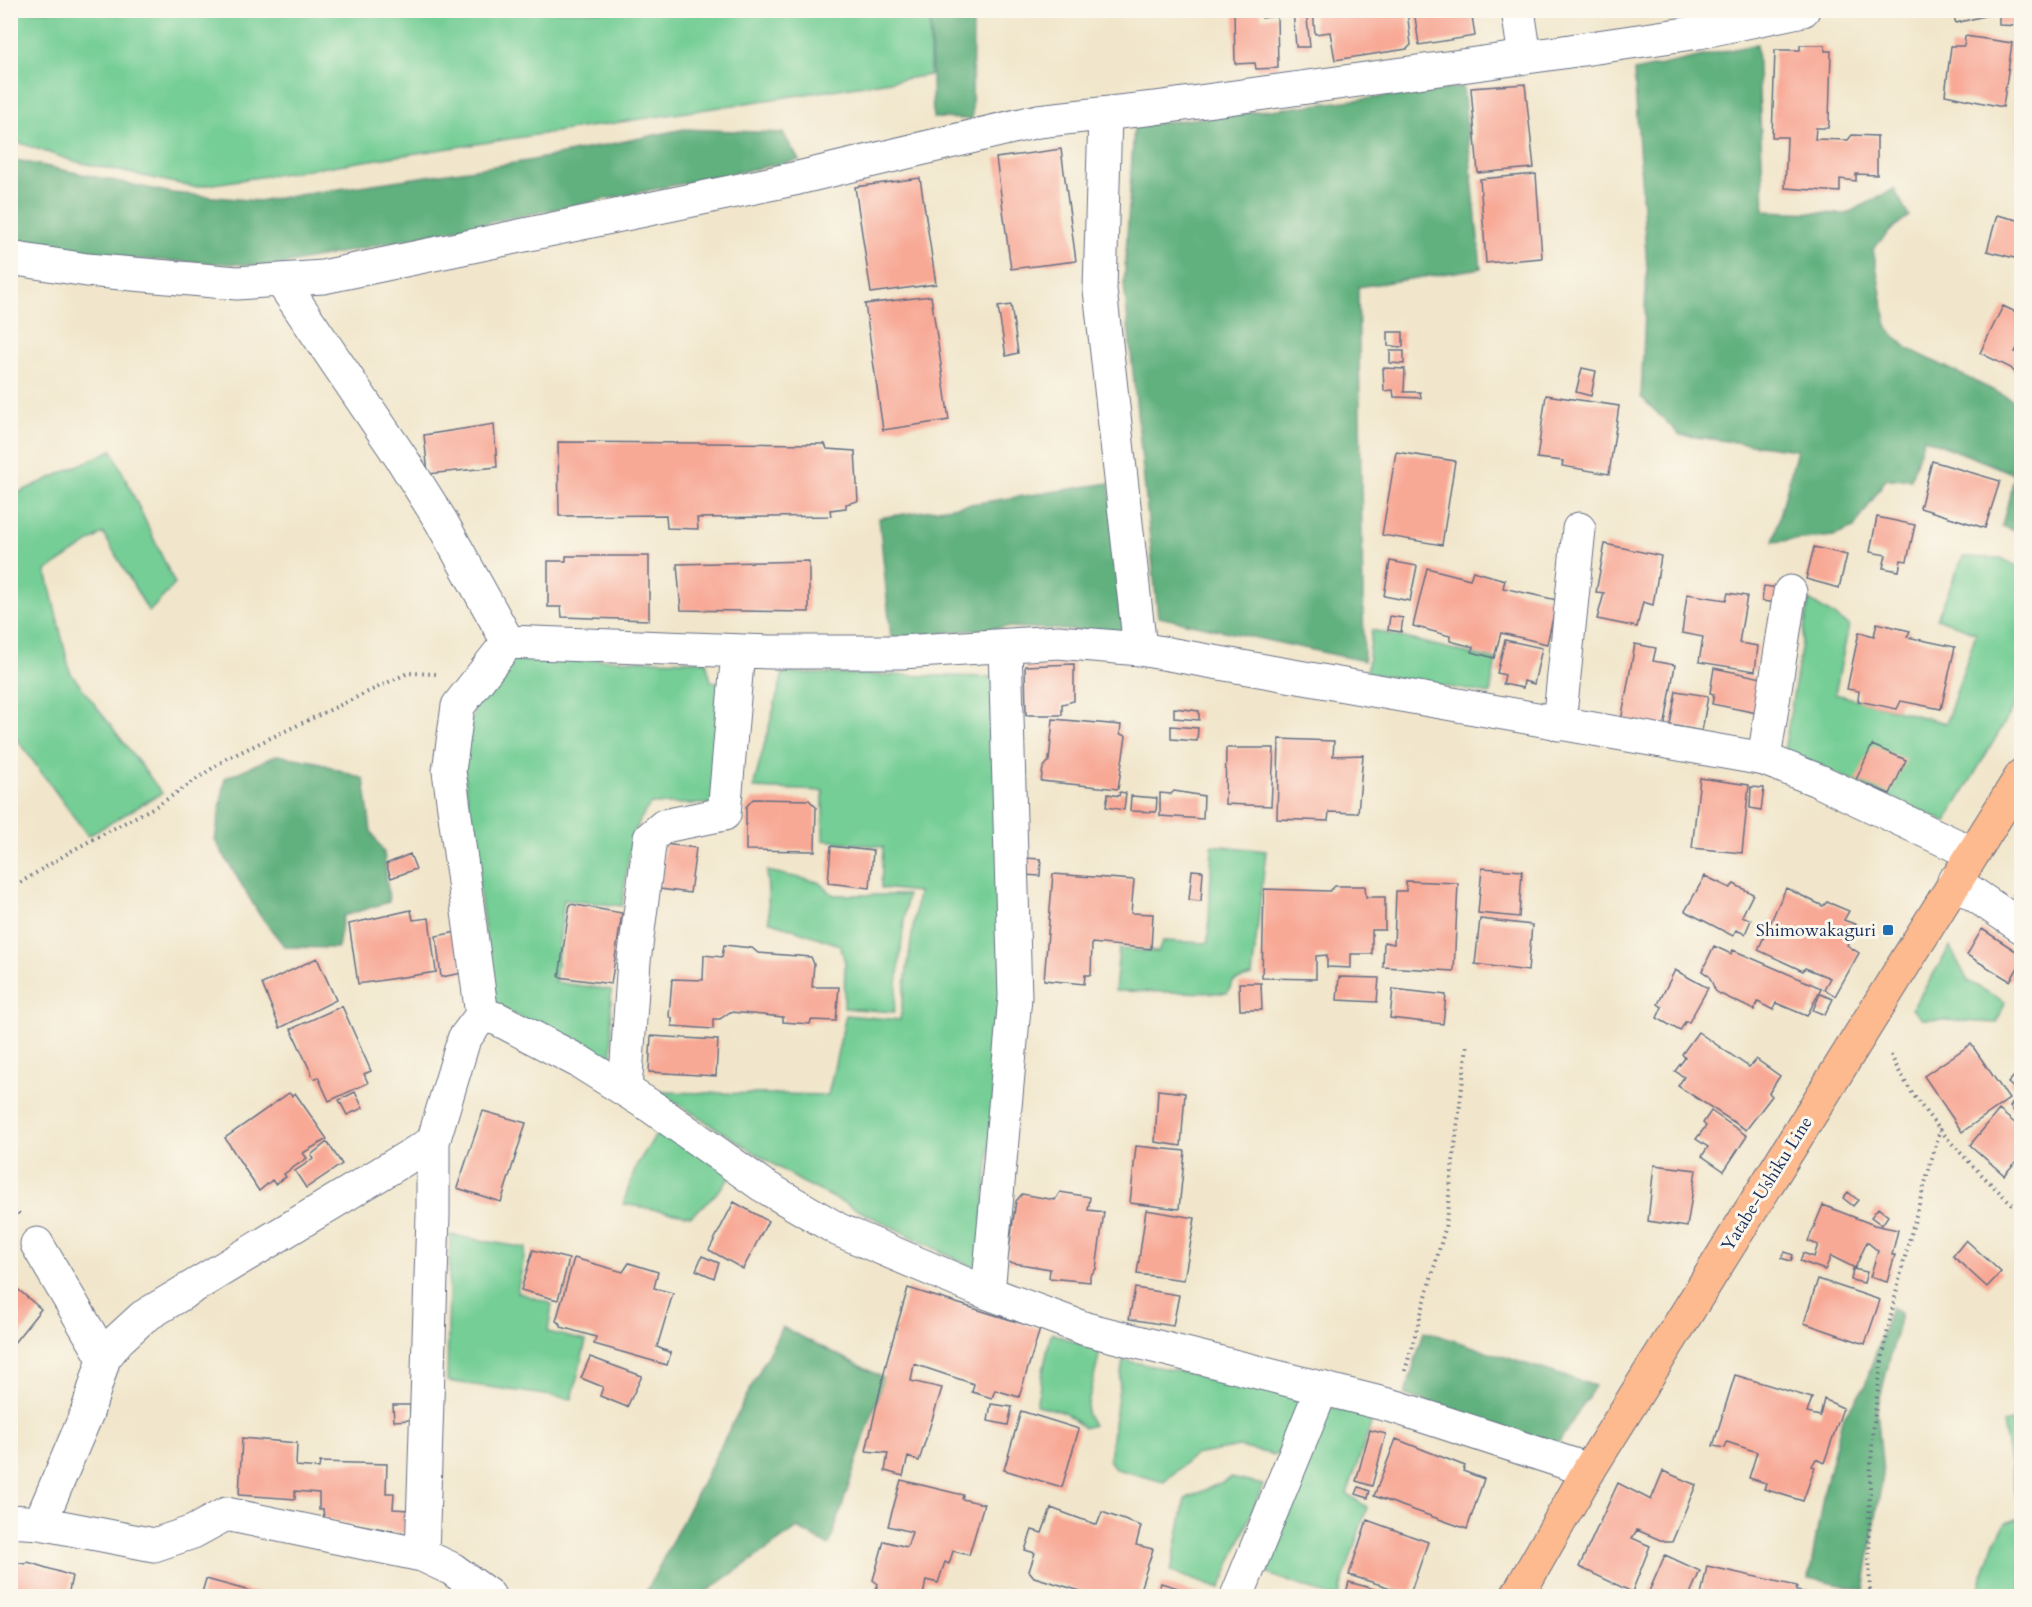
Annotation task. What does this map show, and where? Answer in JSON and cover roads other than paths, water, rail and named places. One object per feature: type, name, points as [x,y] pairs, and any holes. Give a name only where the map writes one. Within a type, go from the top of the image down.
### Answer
[{"type":"main road","name":"Yatabe-Ushiku Line","points":[[1518,1596],[1589,1470],[2022,775]]},
{"type":"street","points":[[1518,10],[1525,57]]},
{"type":"street","points":[[10,258],[162,278],[237,283],[282,282],[335,274],[798,178],[1038,121],[1106,114],[1699,32],[1803,10]]},
{"type":"street","points":[[1106,114],[1100,290],[1140,650]]},
{"type":"street","points":[[282,282],[402,459],[441,521],[508,642]]},
{"type":"street","points":[[1559,724],[1579,529]]},
{"type":"street","points":[[1764,759],[1790,592]]},
{"type":"street","points":[[508,642],[738,651],[902,652],[1058,642],[1140,650],[1764,759],[1817,780],[1972,853]]},
{"type":"street","points":[[422,1555],[433,1226],[433,1142],[464,1039],[482,1015],[449,771],[458,706],[471,686],[508,642]]},
{"type":"street","points":[[988,1293],[1015,997],[1005,646]]},
{"type":"street","points":[[625,1090],[634,961],[650,838],[664,826],[724,814],[738,651]]},
{"type":"street","points":[[1954,881],[2022,927]]},
{"type":"street","points":[[482,1015],[498,1019],[580,1062],[625,1090],[762,1185],[839,1230],[988,1293],[1086,1329],[1396,1407],[1589,1470]]},
{"type":"street","points":[[433,1142],[144,1317],[118,1340],[104,1358],[87,1413],[25,1522],[154,1545],[193,1532],[226,1514],[422,1555],[452,1569],[489,1596]]},
{"type":"street","points":[[37,1244],[104,1358]]},
{"type":"street","points":[[1237,1596],[1322,1388]]},
{"type":"place","name":"Shimowakaguri","points":[[1888,930]]}]
